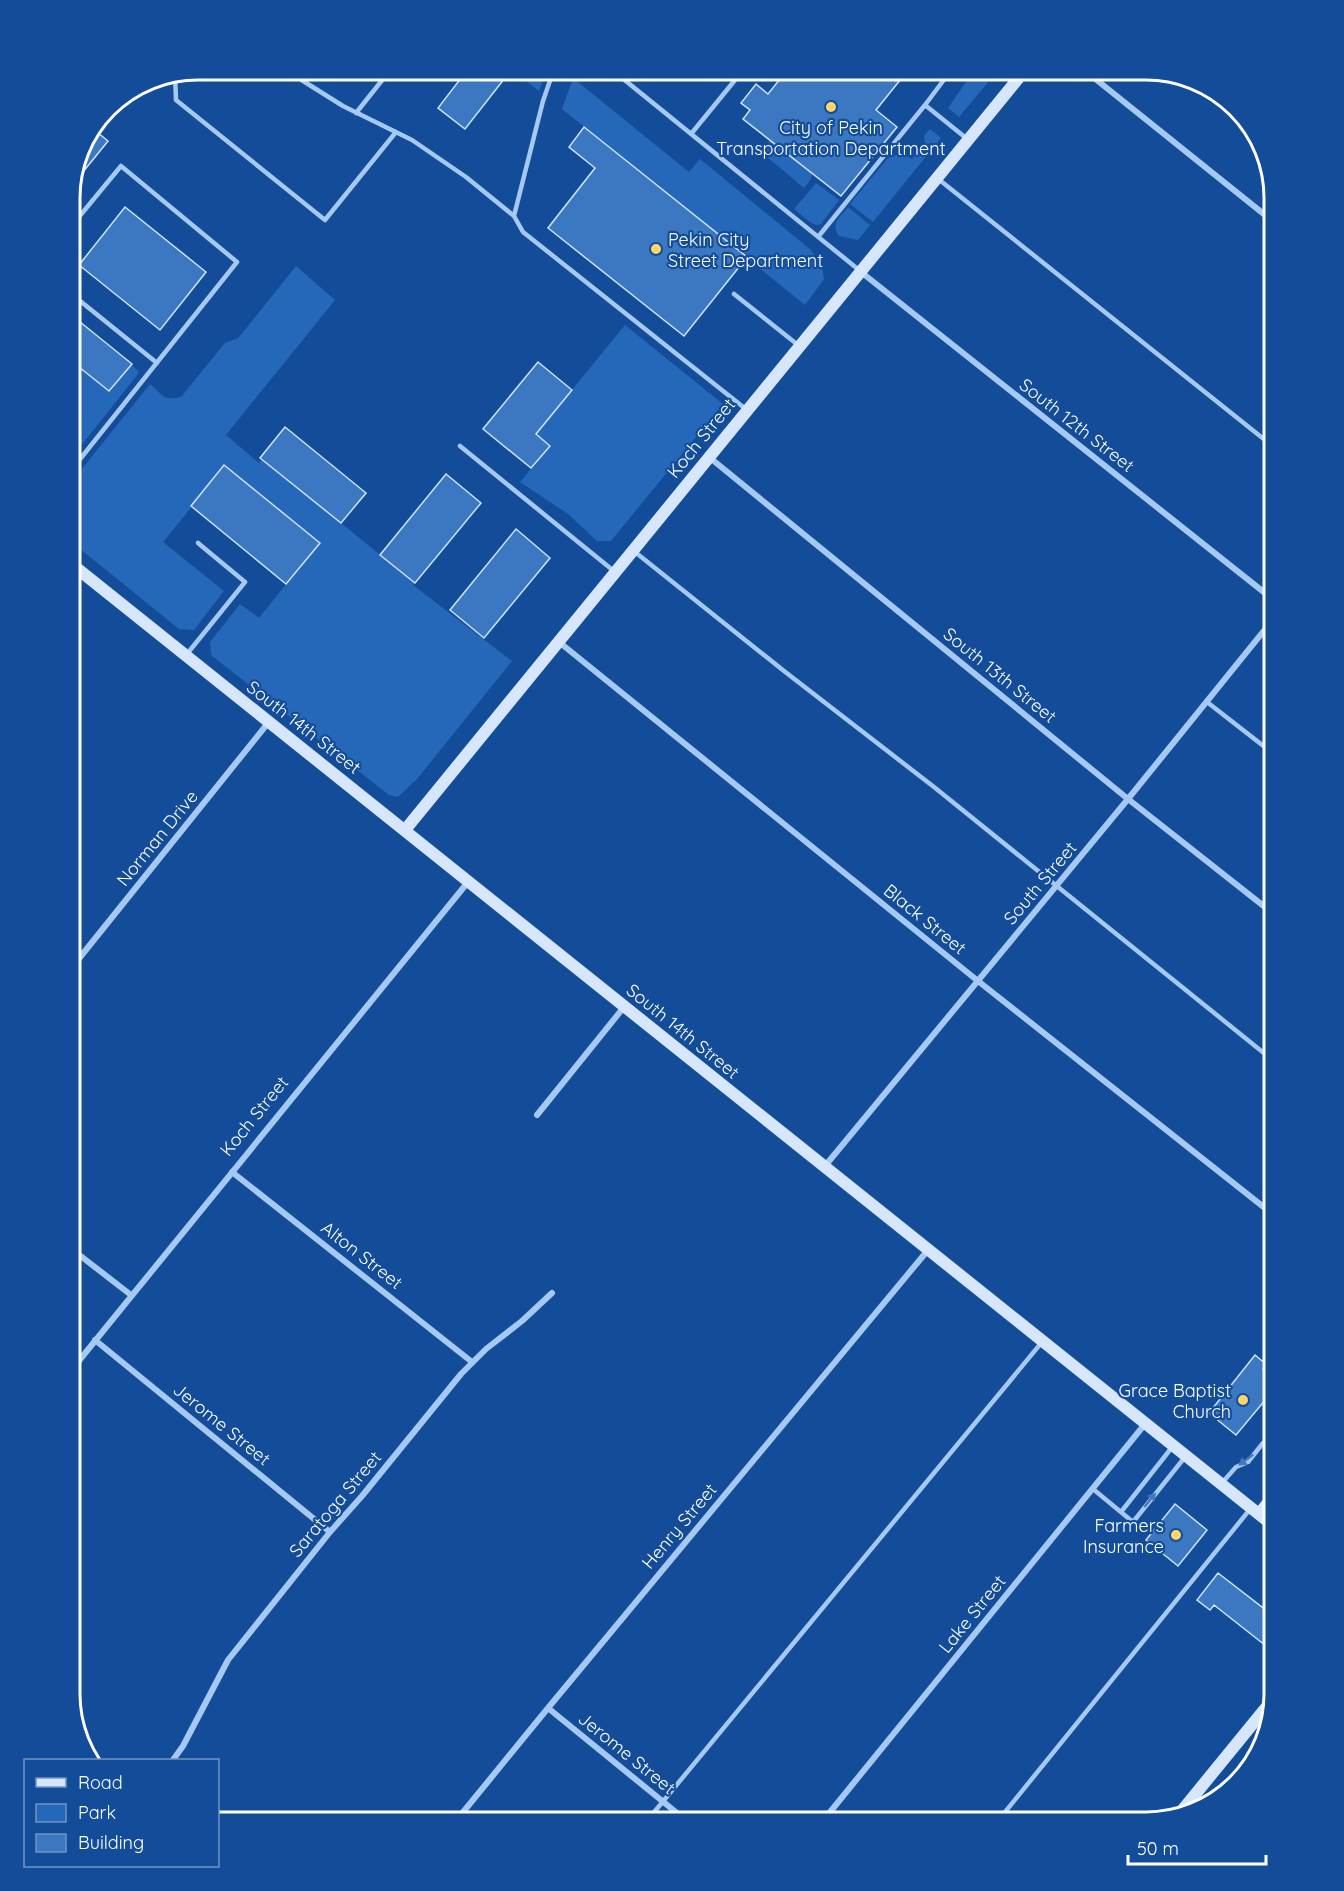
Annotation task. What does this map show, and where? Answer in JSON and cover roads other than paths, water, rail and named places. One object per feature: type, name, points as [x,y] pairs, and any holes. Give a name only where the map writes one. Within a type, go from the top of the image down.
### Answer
[{"type":"main road","name":"Koch Street","points":[[405,830],[1017,80]]},
{"type":"main road","name":"South 14th Street","points":[[80,571],[1264,1518]]},
{"type":"main road","points":[[1255,1511],[1264,1503]]},
{"type":"main road","points":[[1188,1803],[1262,1712]]},
{"type":"street","points":[[1097,80],[1264,214]]},
{"type":"street","name":"South 12th Street","points":[[861,272],[1264,592]]},
{"type":"street","name":"South 13th Street","points":[[709,457],[1128,799],[1264,906]]},
{"type":"street","name":"South Street","points":[[825,1167],[1264,631]]},
{"type":"street","name":"Black Street","points":[[558,642],[978,981],[1264,1207]]},
{"type":"street","name":"Norman Drive","points":[[80,957],[268,723]]},
{"type":"street","name":"Koch Street","points":[[80,1359],[468,882]]},
{"type":"street","points":[[537,1115],[624,1006]]},
{"type":"street","name":"Alton Street","points":[[232,1172],[472,1362]]},
{"type":"street","name":"Henry Street","points":[[464,1811],[928,1250]]},
{"type":"street","points":[[80,1256],[131,1295]]},
{"type":"street","name":"Saratoga Street","points":[[174,1759],[228,1660],[330,1532],[472,1362],[552,1293]]},
{"type":"street","name":"Jerome Street","points":[[95,1340],[330,1532]]},
{"type":"street","name":"Lake Street","points":[[830,1812],[1145,1424]]},
{"type":"street","name":"Jerome Street","points":[[548,1708],[675,1812]]},
{"type":"lane","points":[[302,80],[356,113],[412,140],[466,177],[514,216],[523,232],[747,410]]},
{"type":"lane","points":[[356,113],[382,80]]},
{"type":"lane","points":[[514,216],[550,80]]},
{"type":"lane","points":[[625,80],[861,272]]},
{"type":"lane","points":[[691,134],[735,80]]},
{"type":"lane","points":[[818,237],[944,80]]},
{"type":"lane","points":[[175,82],[176,99],[325,220],[396,132]]},
{"type":"lane","points":[[925,105],[968,140]]},
{"type":"lane","points":[[80,216],[121,166],[237,262],[80,459]]},
{"type":"lane","points":[[937,178],[1264,438]]},
{"type":"lane","points":[[734,294],[800,346]]},
{"type":"lane","points":[[80,301],[157,363]]},
{"type":"lane","points":[[459,446],[615,572]]},
{"type":"lane","points":[[185,656],[245,582],[198,543]]},
{"type":"lane","points":[[633,550],[934,787],[1264,1053]]},
{"type":"lane","points":[[1207,702],[1264,746]]},
{"type":"lane","points":[[655,1811],[1042,1342]]},
{"type":"lane","points":[[1221,1485],[1236,1467],[1248,1462],[1264,1443]]},
{"type":"lane","points":[[1121,1512],[1173,1446]]},
{"type":"lane","points":[[1093,1489],[1133,1522],[1185,1456]]},
{"type":"lane","points":[[1005,1812],[1255,1511]]},
{"type":"place","name":"City of Pekin Transportation Department","points":[[831,107]]},
{"type":"place","name":"Pekin City Street Department","points":[[656,249]]},
{"type":"place","name":"Grace Baptist Church","points":[[1243,1400]]},
{"type":"place","name":"Farmers Insurance","points":[[1176,1535]]}]
